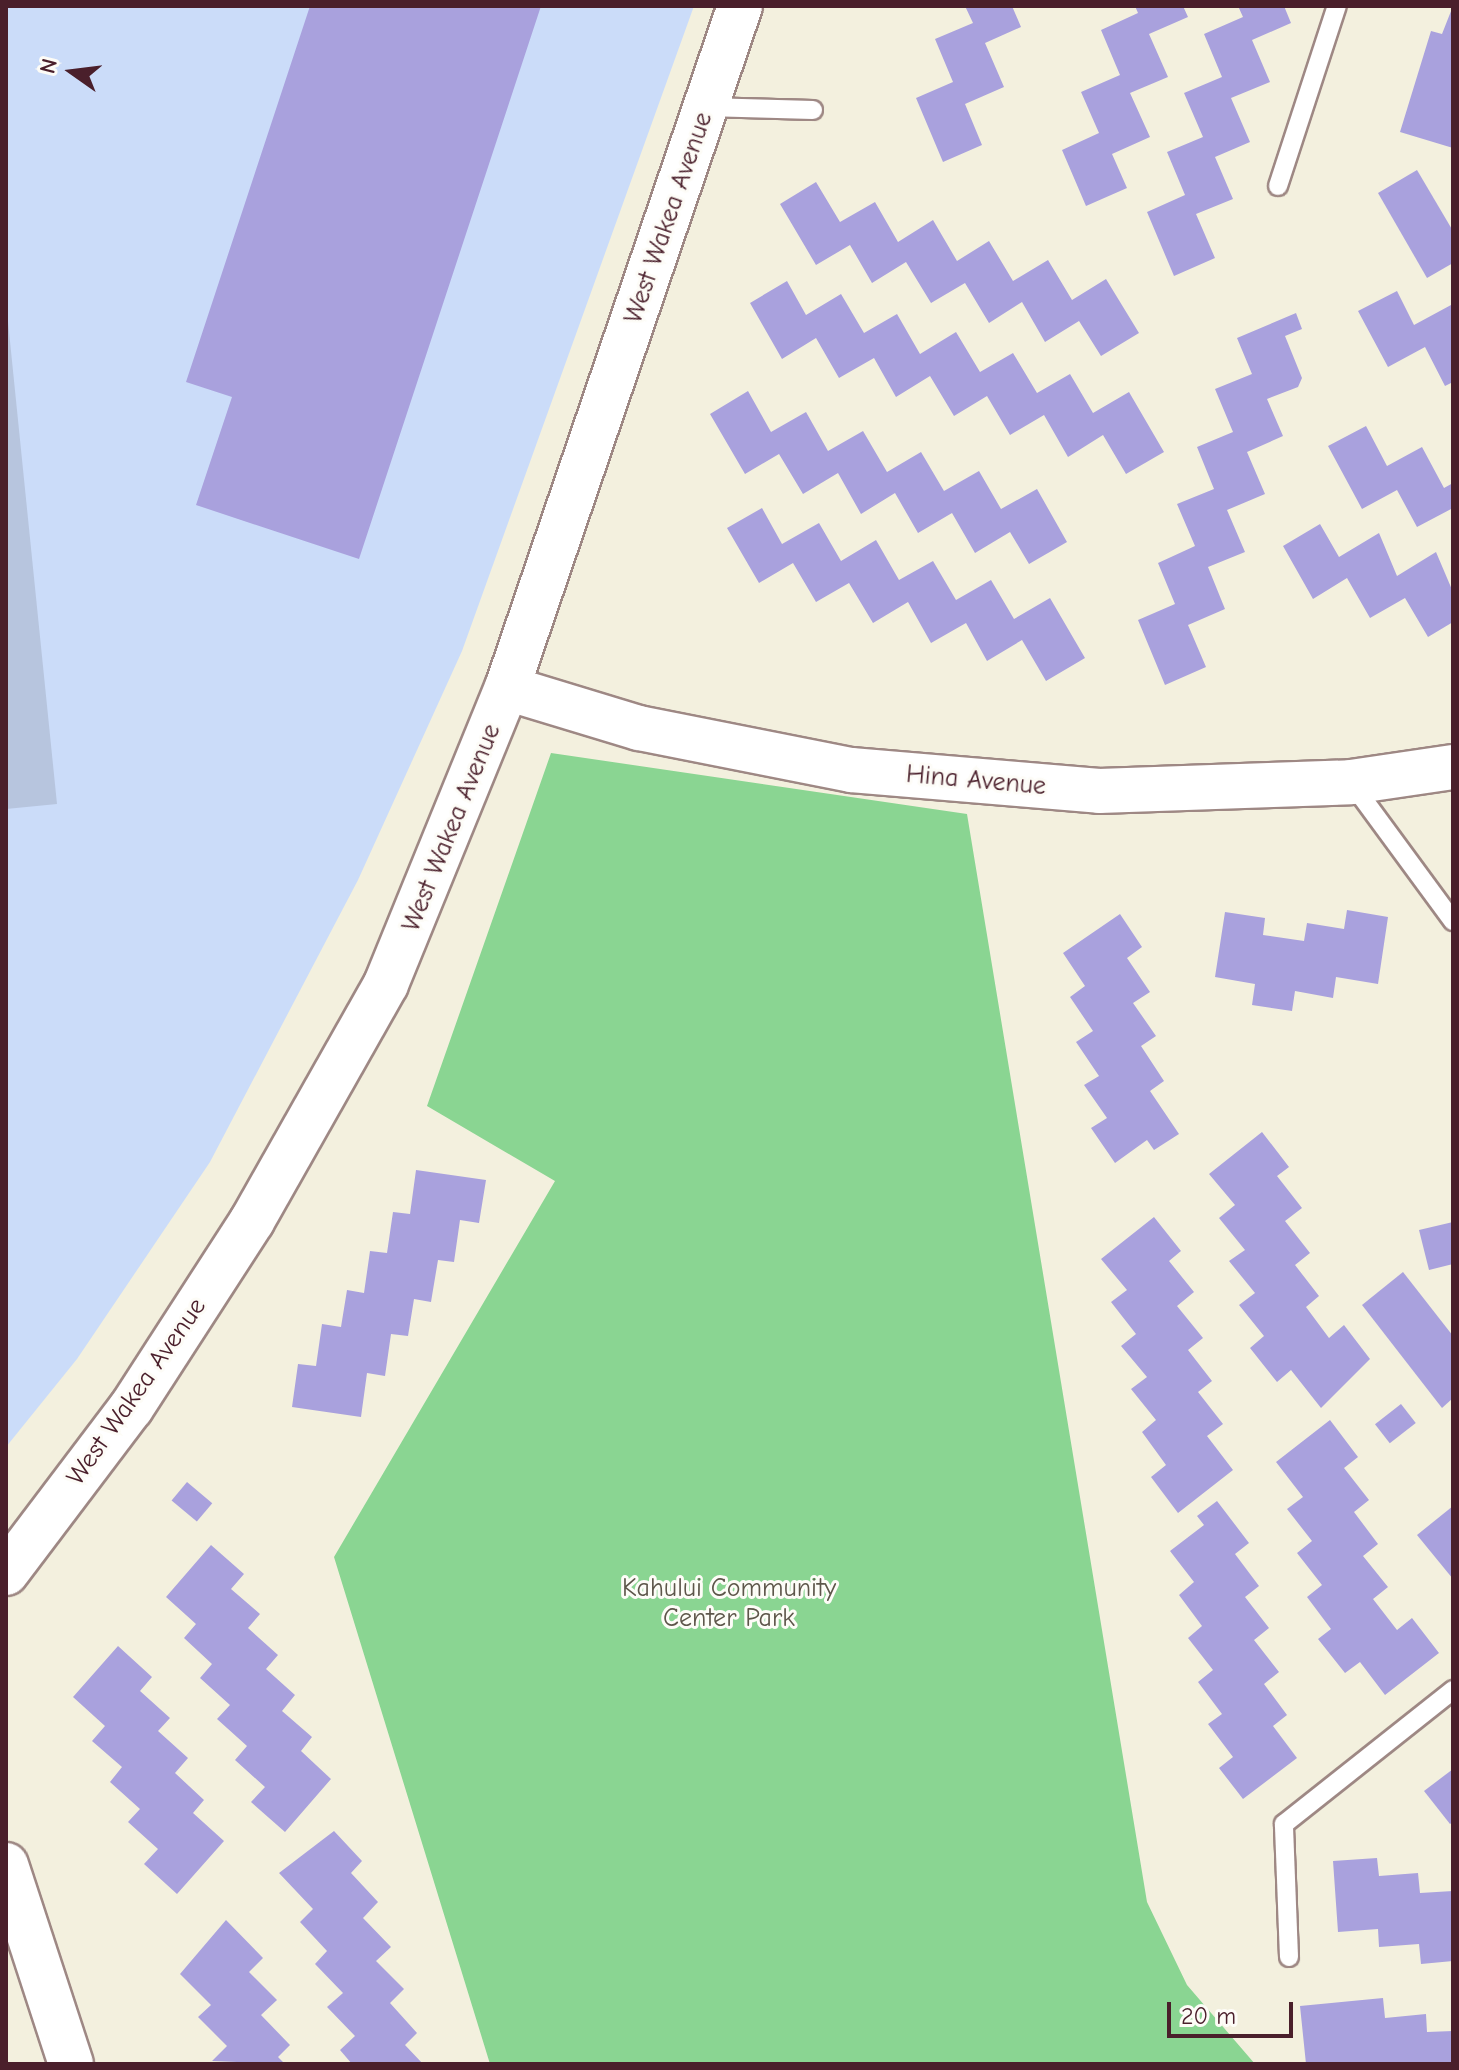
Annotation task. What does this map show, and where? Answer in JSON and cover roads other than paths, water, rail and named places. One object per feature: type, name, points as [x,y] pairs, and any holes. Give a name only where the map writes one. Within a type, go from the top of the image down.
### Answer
[{"type":"street","name":"West Wakea Avenue","points":[[6,1573],[131,1408],[252,1221],[386,984],[507,688],[740,6]]},
{"type":"street","name":"Hina Avenue","points":[[507,688],[639,728],[851,770],[1099,791],[1351,782],[1453,767]]},
{"type":"street","points":[[6,1865],[71,2064]]},
{"type":"lane","points":[[1278,186],[1337,6]]},
{"type":"lane","points":[[706,107],[813,110]]},
{"type":"lane","points":[[1351,782],[1453,921]]},
{"type":"lane","points":[[1289,1957],[1284,1824],[1453,1690]]},
{"type":"park label","name":"Kahului Community Center Park","points":[[729,1604]]}]
